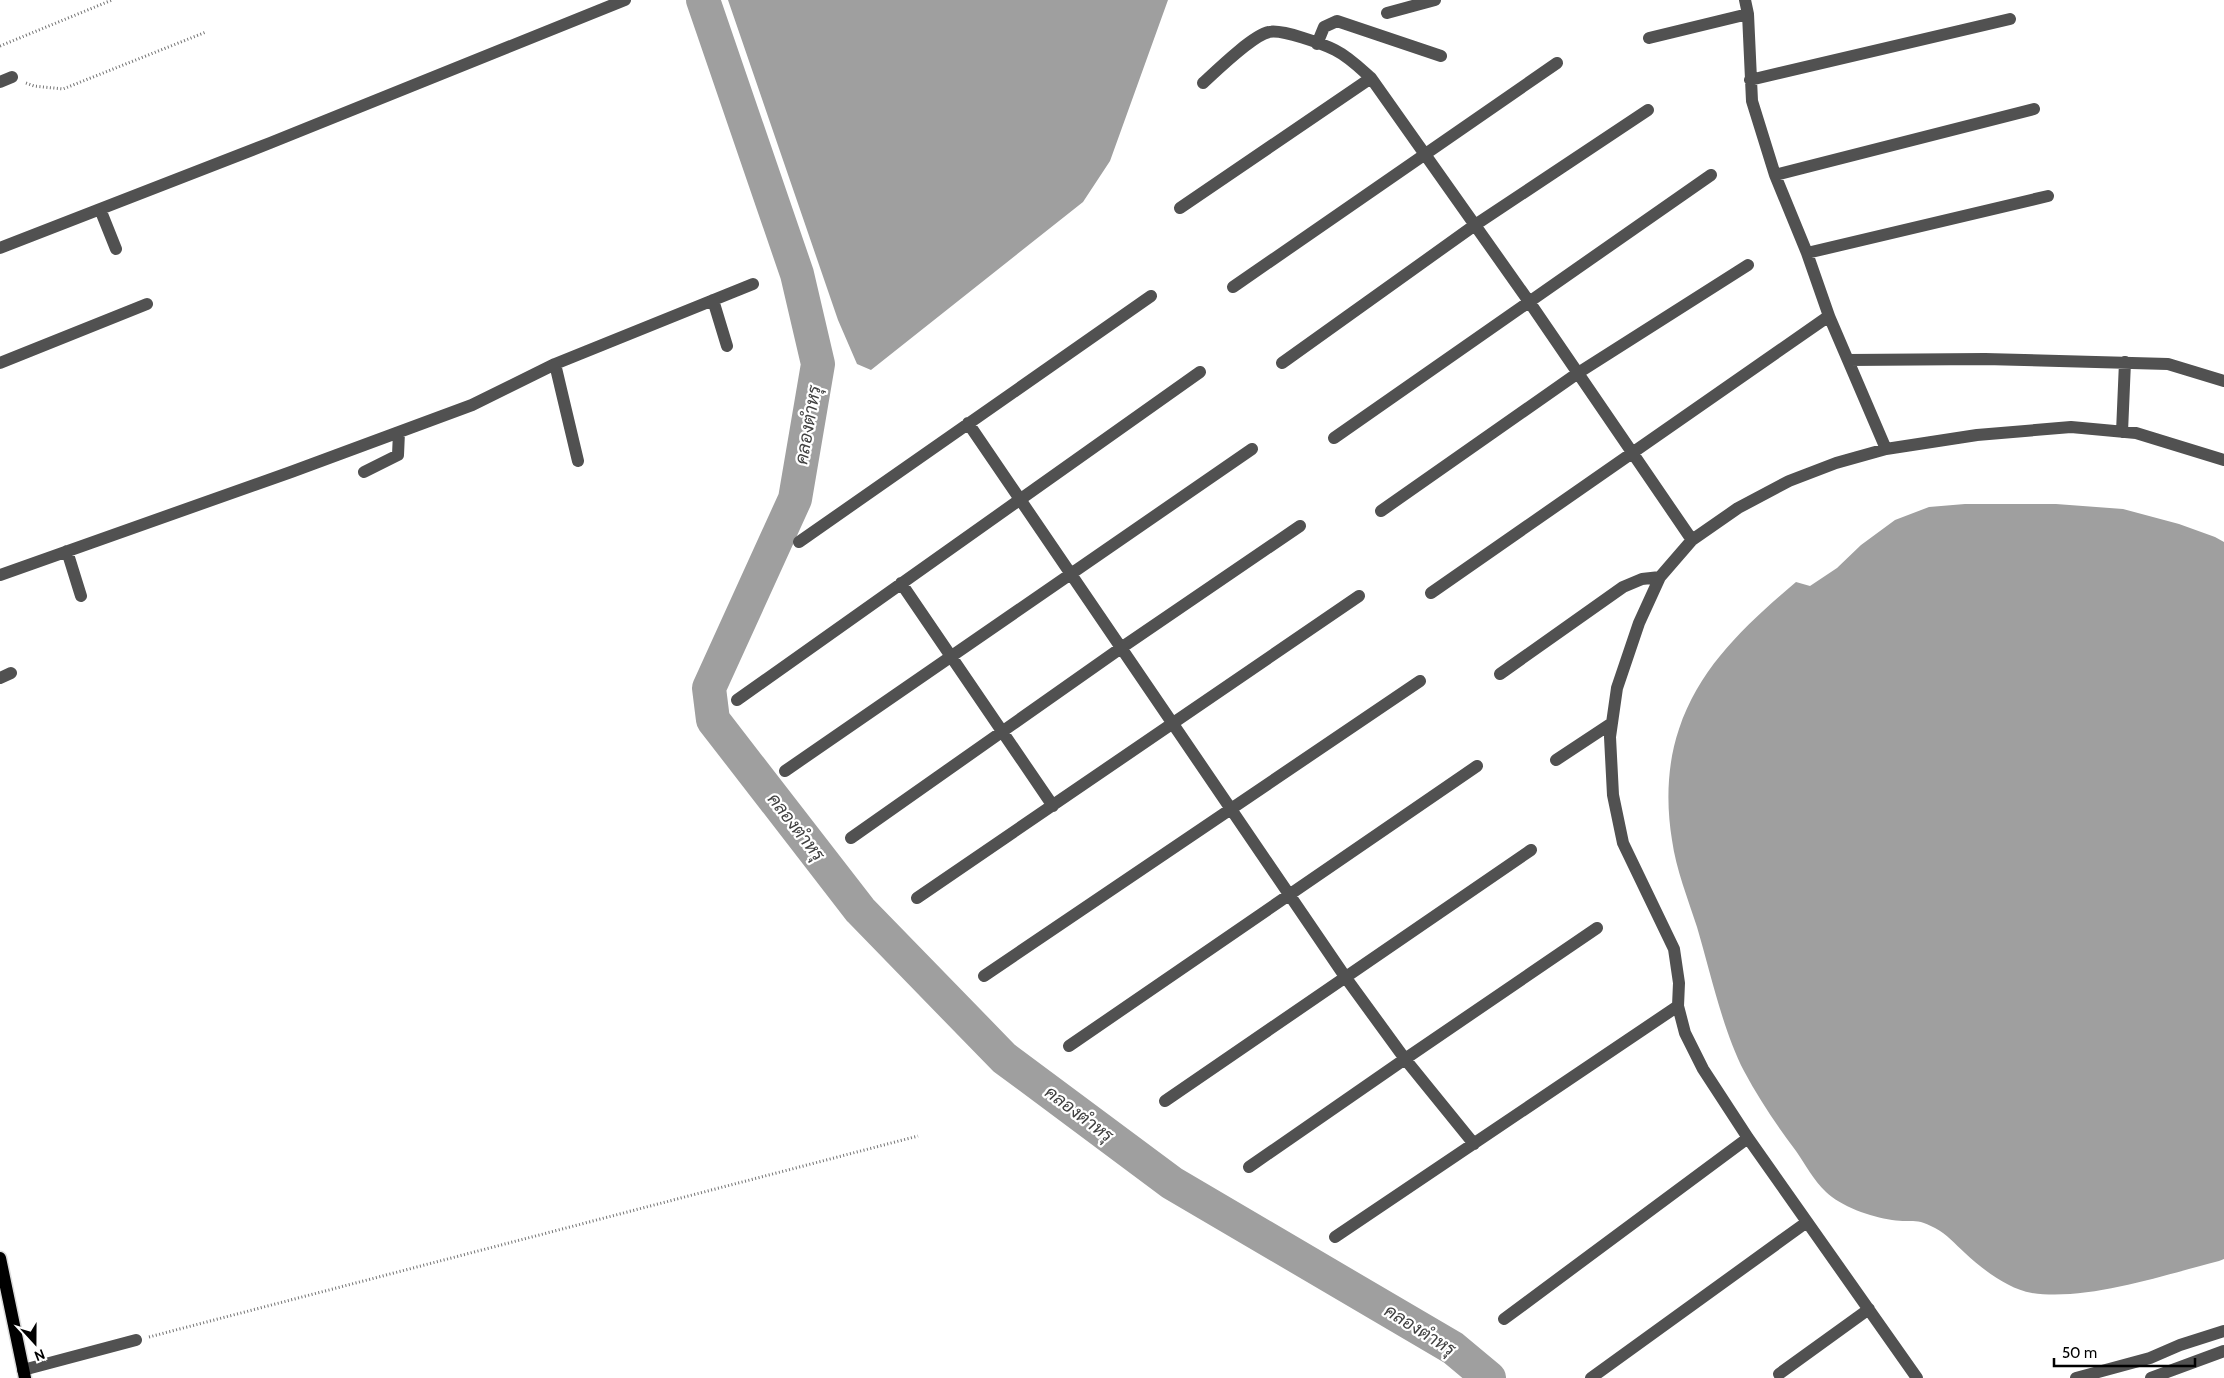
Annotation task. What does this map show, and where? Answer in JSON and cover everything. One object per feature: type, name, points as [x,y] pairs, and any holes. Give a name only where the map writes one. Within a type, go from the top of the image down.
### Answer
[{"type":"main road","points":[[0,1258],[24,1374]]},
{"type":"street","points":[[0,248],[270,143],[625,0]]},
{"type":"street","points":[[1387,13],[1435,0]]},
{"type":"street","points":[[1745,0],[1748,14],[1752,101],[1776,175],[1807,253],[1829,316],[1886,449]]},
{"type":"street","points":[[1649,38],[1748,14]]},
{"type":"street","points":[[1750,80],[2010,19]]},
{"type":"street","points":[[1317,44],[1324,27],[1338,21],[1441,56]]},
{"type":"street","points":[[1203,83],[1257,37],[1270,32],[1279,32],[1335,50],[1354,62],[1371,78],[1475,225],[1692,540]]},
{"type":"street","points":[[1233,288],[1423,154],[1557,63]]},
{"type":"street","points":[[1180,208],[1371,78]]},
{"type":"street","points":[[1776,175],[2034,109]]},
{"type":"street","points":[[1282,362],[1475,225],[1648,110]]},
{"type":"street","points":[[1334,438],[1711,175]]},
{"type":"street","points":[[1807,253],[2048,196]]},
{"type":"street","points":[[100,209],[116,249]]},
{"type":"street","points":[[1381,512],[1578,373],[1748,265]]},
{"type":"street","points":[[0,575],[472,405],[554,364],[753,284]]},
{"type":"street","points":[[799,542],[1151,296]]},
{"type":"street","points":[[714,300],[727,346]]},
{"type":"street","points":[[0,363],[147,304]]},
{"type":"street","points":[[1431,593],[1829,316]]},
{"type":"street","points":[[1848,360],[1985,359],[2168,364],[2224,381]]},
{"type":"street","points":[[2122,432],[2125,362]]},
{"type":"street","points":[[554,364],[578,461]]},
{"type":"street","points":[[737,700],[1019,498],[1200,372]]},
{"type":"street","points":[[968,423],[1346,978],[1404,1058],[1474,1144]]},
{"type":"street","points":[[1917,1378],[1748,1138],[1703,1069],[1685,1033],[1678,1006],[1680,983],[1674,949],[1623,843],[1613,795],[1610,737],[1612,723],[1620,679],[1639,622],[1660,577],[1692,540],[1738,508],[1790,481],[1836,463],[1886,449],[1977,435],[2071,427],[2136,433],[2224,460]]},
{"type":"street","points":[[364,472],[398,454],[399,432]]},
{"type":"street","points":[[786,771],[1252,449]]},
{"type":"street","points":[[851,838],[1121,648],[1300,526]]},
{"type":"street","points":[[67,551],[81,596]]},
{"type":"street","points":[[1500,674],[1623,587],[1642,579],[1660,577]]},
{"type":"street","points":[[900,583],[1053,806]]},
{"type":"street","points":[[918,898],[1360,596]]},
{"type":"street","points":[[984,976],[1420,681]]},
{"type":"street","points":[[1556,760],[1612,723]]},
{"type":"street","points":[[1069,1046],[1477,766]]},
{"type":"street","points":[[1165,1101],[1531,850]]},
{"type":"street","points":[[1249,1167],[1404,1058],[1597,928]]},
{"type":"street","points":[[1335,1237],[1678,1006]]},
{"type":"street","points":[[1504,1319],[1748,1138]]},
{"type":"street","points":[[1591,1378],[1807,1222]]},
{"type":"street","points":[[1779,1374],[1869,1309]]},
{"type":"street","points":[[2076,1378],[2150,1358],[2180,1345],[2224,1330]]},
{"type":"street","points":[[24,1374],[136,1340]]},
{"type":"street","points":[[2151,1378],[2224,1351]]},
{"type":"path","points":[[0,46],[112,0]]},
{"type":"path","points":[[6,79],[34,86],[63,89],[206,32]]},
{"type":"path","points":[[136,1340],[918,1136]]},
{"type":"shaded area","points":[[728,0],[1168,0],[1110,161],[1083,202],[871,370],[857,364],[838,320]]},
{"type":"shaded area","points":[[1965,504],[2056,504],[2123,509],[2179,524],[2224,542],[2224,1259],[2219,1261],[2101,1290],[2054,1294],[2032,1293],[2005,1283],[1987,1272],[1947,1236],[1935,1228],[1918,1221],[1899,1221],[1866,1214],[1847,1206],[1822,1188],[1775,1122],[1744,1071],[1723,1019],[1697,927],[1679,873],[1670,826],[1668,798],[1672,756],[1679,729],[1688,706],[1699,685],[1727,648],[1743,630],[1796,582],[1810,586],[1837,568],[1861,545],[1895,520],[1929,507]]},
{"type":"waterway","name":"คลองตำหรุ","points":[[703,0],[797,274],[818,364],[795,499],[709,688],[713,720],[860,910],[1004,1058],[1172,1183],[1453,1348],[1489,1378]]}]
